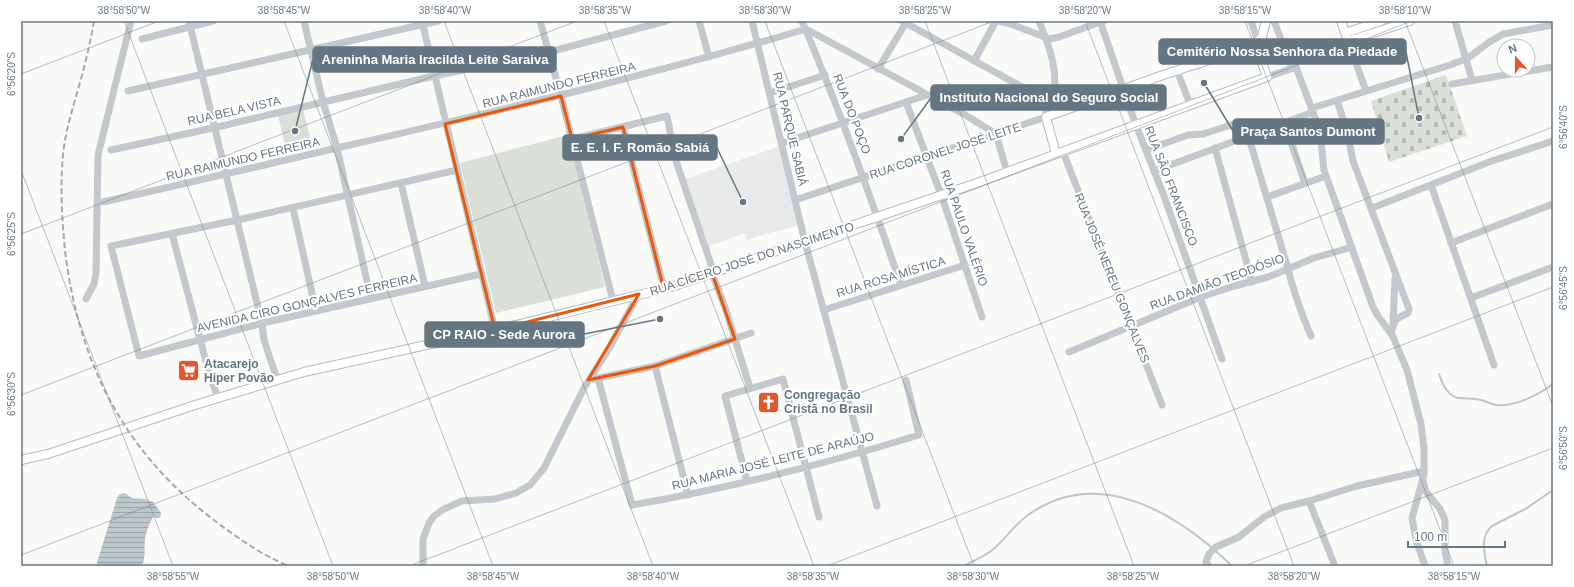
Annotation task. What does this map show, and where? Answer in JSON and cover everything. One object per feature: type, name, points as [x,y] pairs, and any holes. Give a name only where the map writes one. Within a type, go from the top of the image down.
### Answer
[{"type":"main road","points":[[1266,21],[1263,33],[1258,42],[1259,53],[1267,77]]},
{"type":"main road","points":[[1341,21],[1348,41],[1410,21]]},
{"type":"main road","points":[[1345,33],[1381,21]]},
{"type":"main road","name":"RUA CORONEL JOSÉ LEITE","points":[[1046,117],[1177,70],[1250,47],[1258,42]]},
{"type":"main road","name":"RUA CÍCERO JOSÉ DO NASCIMENTO","points":[[21,460],[48,454],[218,398],[334,364],[495,330],[664,289],[878,218],[1267,77]]},
{"type":"main road","name":"RUA JOSÉ NEREU GONÇALVES","points":[[1046,117],[1059,153]]},
{"type":"street","points":[[86,299],[92,288],[96,274],[98,155],[131,21]]},
{"type":"street","points":[[142,39],[190,24],[213,21]]},
{"type":"street","points":[[304,21],[323,102],[337,148],[371,298]]},
{"type":"street","points":[[128,91],[422,23],[438,21]]},
{"type":"street","points":[[540,21],[561,96],[612,301]]},
{"type":"street","name":"RUA BELA VISTA","points":[[111,150],[214,128],[434,76],[549,52],[666,21]]},
{"type":"street","points":[[699,21],[709,57]]},
{"type":"street","name":"RUA PARQUE SABIÁ","points":[[752,21],[795,200],[876,506]]},
{"type":"street","name":"RUA DO POÇO","points":[[802,21],[825,75],[864,177],[901,285]]},
{"type":"street","points":[[974,61],[996,21]]},
{"type":"street","points":[[999,21],[1046,38],[1059,37],[1101,22]]},
{"type":"street","name":"RUA JOSÉ NEREU GONÇALVES","points":[[1039,21],[1053,62],[1055,78],[1055,90],[1049,101],[1046,117]]},
{"type":"street","points":[[1250,21],[1258,42]]},
{"type":"street","points":[[1274,21],[1321,134],[1323,164],[1326,176],[1375,311],[1392,331],[1406,367],[1418,408],[1423,437],[1424,471],[1423,480],[1414,505],[1412,518],[1416,540],[1425,566]]},
{"type":"street","points":[[1455,21],[1472,80]]},
{"type":"street","points":[[878,69],[905,22],[1049,101]]},
{"type":"street","name":"RUA SÃO FRANCISCO","points":[[1101,22],[1135,125],[1146,150],[1201,297],[1222,359]]},
{"type":"street","points":[[422,23],[495,330]]},
{"type":"street","points":[[190,24],[262,324],[264,340],[277,380]]},
{"type":"street","points":[[1154,171],[1284,122],[1337,100],[1442,68],[1466,58],[1503,34],[1553,25]]},
{"type":"street","points":[[806,29],[996,134],[1007,172]]},
{"type":"street","name":"RUA RAIMUNDO FERREIRA","points":[[103,202],[446,124],[561,96],[709,57],[806,29]]},
{"type":"street","points":[[1348,41],[1366,91]]},
{"type":"street","points":[[1452,84],[1553,67]]},
{"type":"street","name":"RUA CÍCERO JOSÉ DO NASCIMENTO","points":[[1267,77],[1294,68]]},
{"type":"street","points":[[1177,70],[1190,104]]},
{"type":"street","points":[[770,93],[825,75]]},
{"type":"street","points":[[782,143],[927,95]]},
{"type":"street","name":"RUA CORONEL JOSÉ LEITE","points":[[1049,101],[1066,106],[1094,100]]},
{"type":"street","points":[[1337,100],[1348,135],[1353,161],[1372,208],[1409,310],[1408,313],[1396,318],[1392,331]]},
{"type":"street","name":"RUA PAULO VALÉRIO","points":[[906,102],[942,195],[982,317]]},
{"type":"street","points":[[572,139],[667,116],[676,160],[750,388]]},
{"type":"street","name":"RUA CORONEL JOSÉ LEITE","points":[[795,200],[1046,117]]},
{"type":"street","points":[[1146,150],[1188,136],[1203,134],[1240,122],[1247,136],[1267,197],[1299,307],[1311,336]]},
{"type":"street","points":[[1284,122],[1305,183]]},
{"type":"street","points":[[623,127],[664,289]]},
{"type":"street","points":[[1372,208],[1489,162],[1553,141]]},
{"type":"street","points":[[1215,148],[1252,282]]},
{"type":"street","name":"RUA JOSÉ NEREU GONÇALVES","points":[[1059,153],[1162,405]]},
{"type":"street","points":[[218,398],[200,340],[172,234],[457,170]]},
{"type":"street","points":[[1267,197],[1326,176]]},
{"type":"street","points":[[401,183],[425,286]]},
{"type":"street","points":[[1431,185],[1494,365]]},
{"type":"street","points":[[1451,243],[1553,204]]},
{"type":"street","points":[[293,208],[316,311]]},
{"type":"street","name":"AVENIDA CIRO GONÇALVES FERREIRA","points":[[172,234],[111,246],[139,356],[316,311],[481,274]]},
{"type":"street","name":"RUA DAMIÃO TEODÓSIO","points":[[1069,352],[1201,297],[1252,282],[1318,257],[1352,247]]},
{"type":"street","name":"RUA ROSA MÍSTICA","points":[[824,310],[965,265]]},
{"type":"street","points":[[1471,298],[1553,267]]},
{"type":"street","points":[[1392,331],[1396,274]]},
{"type":"street","points":[[423,566],[423,539],[429,523],[434,516],[462,501],[495,499],[516,493],[524,489],[535,480],[544,468],[588,380],[610,347],[638,295]]},
{"type":"street","points":[[588,380],[655,366],[751,333]]},
{"type":"street","points":[[655,366],[688,495]]},
{"type":"street","name":"RUA MARIA JOSÉ LEITE DE ARAÚJO","points":[[598,378],[632,505],[688,495],[806,467],[919,435],[906,380]]},
{"type":"street","points":[[747,481],[725,396],[783,379],[819,517]]},
{"type":"street","points":[[1209,566],[1206,562],[1214,550],[1239,537],[1268,514],[1281,508],[1357,486],[1424,471]]},
{"type":"street","points":[[1423,480],[1426,492],[1440,509],[1445,520],[1445,551],[1448,566]]},
{"type":"street","points":[[1309,501],[1335,566]]},
{"type":"highlighted area","points":[[561,96],[572,139],[623,127],[664,290],[712,273],[735,339],[655,366],[588,380],[639,294],[495,330],[445,124]]},
{"type":"shaded area","points":[[778,147],[798,226],[747,240],[745,233],[709,246],[685,179]]},
{"type":"shaded area","points":[[125,493],[132,498],[146,499],[153,502],[161,513],[159,518],[153,517],[146,533],[142,566],[96,566],[117,498],[120,494]]},
{"type":"green space","points":[[1446,75],[1467,136],[1389,162],[1371,101]]},
{"type":"green space","points":[[303,109],[312,146],[287,152],[278,116]]},
{"type":"green space","points":[[568,135],[605,287],[496,313],[460,163]]},
{"type":"waterway","points":[[1439,374],[1446,389],[1455,397],[1478,399],[1496,405],[1518,402],[1553,384]]},
{"type":"waterway","points":[[1487,566],[1484,539],[1488,530],[1492,526],[1527,508],[1553,490]]},
{"type":"waterway","points":[[964,566],[991,551],[1018,523],[1028,515],[1055,500],[1082,494],[1110,495],[1136,502],[1162,514],[1187,529],[1211,547],[1232,566]]},
{"type":"railway","points":[[94,21],[87,57],[65,139],[62,167],[62,215],[65,251],[72,292],[82,331],[95,368],[111,402],[131,435],[155,466],[183,494],[215,521],[260,552],[289,566]]},
{"type":"place","name":"Praça Santos Dumont","points":[[1204,83]]},
{"type":"place","name":"Cemitério Nossa Senhora da Piedade","points":[[1419,118]]},
{"type":"place","name":"Areninha Maria Iracilda Leite Saraiva","points":[[295,131]]},
{"type":"place","name":"Instituto Nacional do Seguro Social","points":[[901,139]]},
{"type":"place","name":"E. E. I. F. Romão Sabiá","points":[[743,202]]},
{"type":"place","name":"CP RAIO - Sede Aurora","points":[[660,319]]},
{"type":"place","name":"Atacarejo Hiper Povão","points":[[189,371]]},
{"type":"place","name":"Congregação Cristã no Brasil","points":[[769,402]]}]
